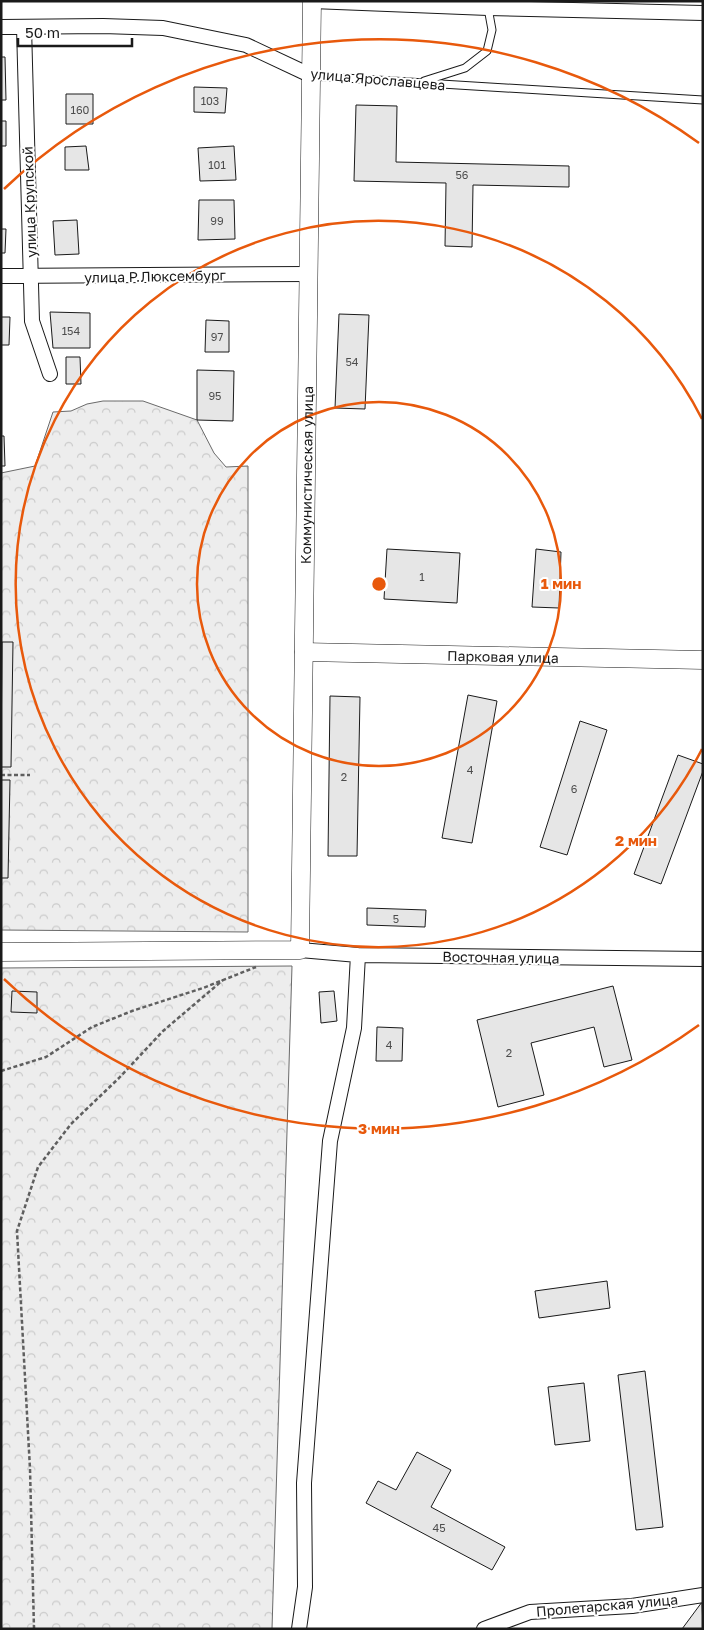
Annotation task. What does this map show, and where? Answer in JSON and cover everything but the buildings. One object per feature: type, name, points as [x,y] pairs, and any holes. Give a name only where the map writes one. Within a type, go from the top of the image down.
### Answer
[{"type":"street","points":[[312,1],[488,8],[703,13]]},
{"type":"street","name":"Коммунистическая улица","points":[[300,950],[312,1]]},
{"type":"street","name":"улица Ярославцева","points":[[1,27],[103,26],[163,28],[246,45],[312,76]]},
{"type":"street","name":"улица Крупской","points":[[24,27],[32,321],[50,374]]},
{"type":"street","name":"улица Р.Люксембург","points":[[1,276],[309,274]]},
{"type":"street","name":"Парковая улица","points":[[304,652],[703,660]]},
{"type":"street","points":[[1,952],[300,950]]},
{"type":"street","name":"Восточная улица","points":[[300,950],[358,954],[703,959]]},
{"type":"street","points":[[299,1629],[304,1587],[304,1483],[330,1141],[354,1028],[358,954]]},
{"type":"street","name":"Пролетарская улица","points":[[484,1629],[530,1612],[632,1606],[703,1595]]},
{"type":"lane","points":[[419,82],[465,68],[487,51],[492,30],[488,8]]},
{"type":"lane","name":"улица Ярославцева","points":[[312,76],[703,100]]},
{"type":"path","points":[[1,775],[30,775]]},
{"type":"path","points":[[1,1071],[46,1057],[92,1027],[257,967]]},
{"type":"path","points":[[34,1629],[29,1460],[17,1231],[38,1167],[71,1124],[119,1078],[163,1031],[223,980]]},
{"type":"green space","points":[[103,401],[143,401],[197,420],[214,453],[226,467],[248,466],[248,932],[1,930],[1,473],[35,466],[53,412],[71,411],[87,404]]},
{"type":"green space","points":[[292,966],[272,1629],[1,1629],[1,968]]}]
